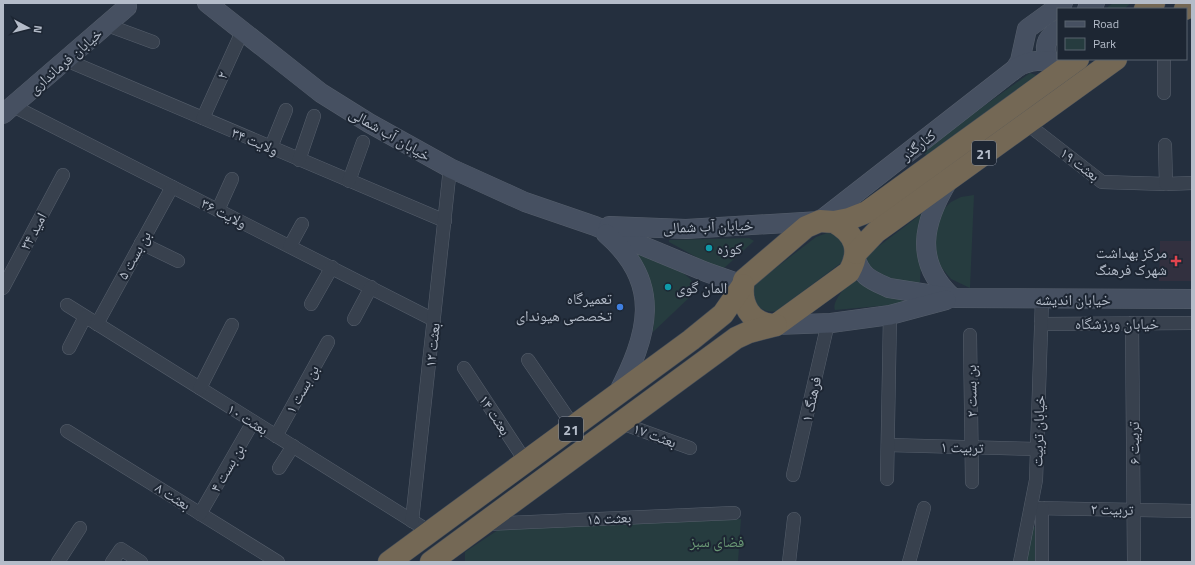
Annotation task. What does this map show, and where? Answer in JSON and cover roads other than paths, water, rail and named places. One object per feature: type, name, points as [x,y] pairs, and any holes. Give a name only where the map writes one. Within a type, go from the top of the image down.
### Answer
[{"type":"highway","name":"21","points":[[442,558],[483,524],[736,338],[748,332],[776,325],[840,279],[849,272],[856,255],[876,232],[1115,60]]},
{"type":"highway","name":"21","points":[[389,562],[421,526],[526,462],[724,314],[747,276],[806,227],[856,217],[867,212],[1075,61]]},
{"type":"highway","points":[[827,222],[844,228],[850,234],[855,243],[856,255]]},
{"type":"highway","points":[[743,284],[742,301],[746,310],[758,321],[769,325],[776,325]]},
{"type":"main road","name":"خیابان آب شمالی","points":[[207,3],[321,93],[369,123],[450,168],[525,202],[595,226],[706,272],[743,284]]},
{"type":"main road","points":[[1015,69],[1020,61],[1023,40],[1027,29],[1063,3]]},
{"type":"main road","name":"خیابان فرمانداری","points":[[8,110],[130,4]]},
{"type":"main road","points":[[1048,52],[1048,38],[1057,31]]},
{"type":"main road","points":[[1023,40],[1025,46],[1031,50],[1038,49],[1048,52],[1059,65],[1075,61]]},
{"type":"main road","name":"کنارگذر","points":[[827,222],[1015,69],[1036,60],[1048,52]]},
{"type":"main road","points":[[949,178],[931,212],[927,228],[926,245],[929,262],[935,277],[945,291],[953,298]]},
{"type":"main road","name":"خیابان آب شمالی","points":[[595,226],[686,229],[827,222]]},
{"type":"main road","points":[[595,226],[617,244],[630,258],[637,272],[643,294],[644,317],[639,349],[617,395]]},
{"type":"main road","name":"خیابان اندیشه","points":[[856,255],[860,271],[880,284],[905,291],[953,298],[1192,299]]},
{"type":"main road","name":"خیابان اندیشه","points":[[776,325],[828,323],[890,315],[953,298]]},
{"type":"street","points":[[107,25],[153,42]]},
{"type":"street","name":"۲","points":[[203,118],[242,32]]},
{"type":"street","name":"ولایت ۳۴","points":[[66,60],[445,221]]},
{"type":"street","points":[[1164,60],[1164,92]]},
{"type":"street","name":"ولایت ۳۶","points":[[8,110],[172,186],[434,320]]},
{"type":"street","points":[[271,147],[286,110]]},
{"type":"street","points":[[299,160],[314,116]]},
{"type":"street","name":"بعثت ۱۹","points":[[1026,123],[1102,182],[1166,184]]},
{"type":"street","points":[[349,181],[363,142]]},
{"type":"street","points":[[1165,145],[1166,184],[1192,183]]},
{"type":"street","name":"بعثت ۱۲","points":[[421,526],[434,320],[450,168]]},
{"type":"street","name":"امید ۳۴","points":[[3,288],[63,175]]},
{"type":"street","points":[[218,210],[232,179]]},
{"type":"street","name":"بن بست ۵","points":[[97,324],[172,186]]},
{"type":"street","points":[[290,246],[302,224]]},
{"type":"street","points":[[141,244],[178,261]]},
{"type":"street","points":[[311,304],[332,267]]},
{"type":"street","points":[[354,319],[371,287]]},
{"type":"street","name":"خیابان تربیت","points":[[1020,562],[1037,508],[1037,449],[1042,299]]},
{"type":"street","name":"بعثت ۱۰","points":[[67,305],[421,526]]},
{"type":"street","points":[[887,479],[890,315]]},
{"type":"street","points":[[69,348],[85,317]]},
{"type":"street","name":"فرهنگ ۱","points":[[793,475],[828,323]]},
{"type":"street","name":"تربیت ۶","points":[[1132,323],[1134,562]]},
{"type":"street","name":"خیابان ورزشگاه","points":[[1042,324],[1192,323]]},
{"type":"street","points":[[200,388],[232,325]]},
{"type":"street","name":"بن بست ۲","points":[[970,335],[972,447]]},
{"type":"street","name":"بن بست ۱","points":[[276,436],[328,342]]},
{"type":"street","points":[[528,360],[574,427]]},
{"type":"street","name":"بعثت ۱۴","points":[[464,368],[526,462]]},
{"type":"street","name":"بن بست ۴","points":[[200,514],[253,422]]},
{"type":"street","name":"بعثت ۱۷","points":[[621,423],[690,448]]},
{"type":"street","name":"بعثت ۸","points":[[67,431],[278,562]]},
{"type":"street","name":"تربیت ۱","points":[[888,445],[1037,449]]},
{"type":"street","points":[[279,468],[293,446]]},
{"type":"street","points":[[972,447],[972,482]]},
{"type":"street","points":[[909,562],[924,508]]},
{"type":"street","points":[[1037,508],[1042,562]]},
{"type":"street","name":"تربیت ۲","points":[[1037,508],[1192,511]]},
{"type":"street","name":"بعثت ۱۵","points":[[483,524],[734,513]]},
{"type":"street","points":[[789,562],[794,519]]},
{"type":"street","points":[[58,562],[80,528]]},
{"type":"street","points":[[112,562],[121,549],[141,562]]},
{"type":"place","name":"کوزه","points":[[709,248]]},
{"type":"place","name":"مرکز بهداشت شهرک فرهنگ","points":[[1176,261]]},
{"type":"place","name":"المان گوی","points":[[668,287]]},
{"type":"place","name":"تعمیرگاه تخصصی هیوندای","points":[[620,307]]},
{"type":"park label","name":"فضای سبز","points":[[717,541]]}]
